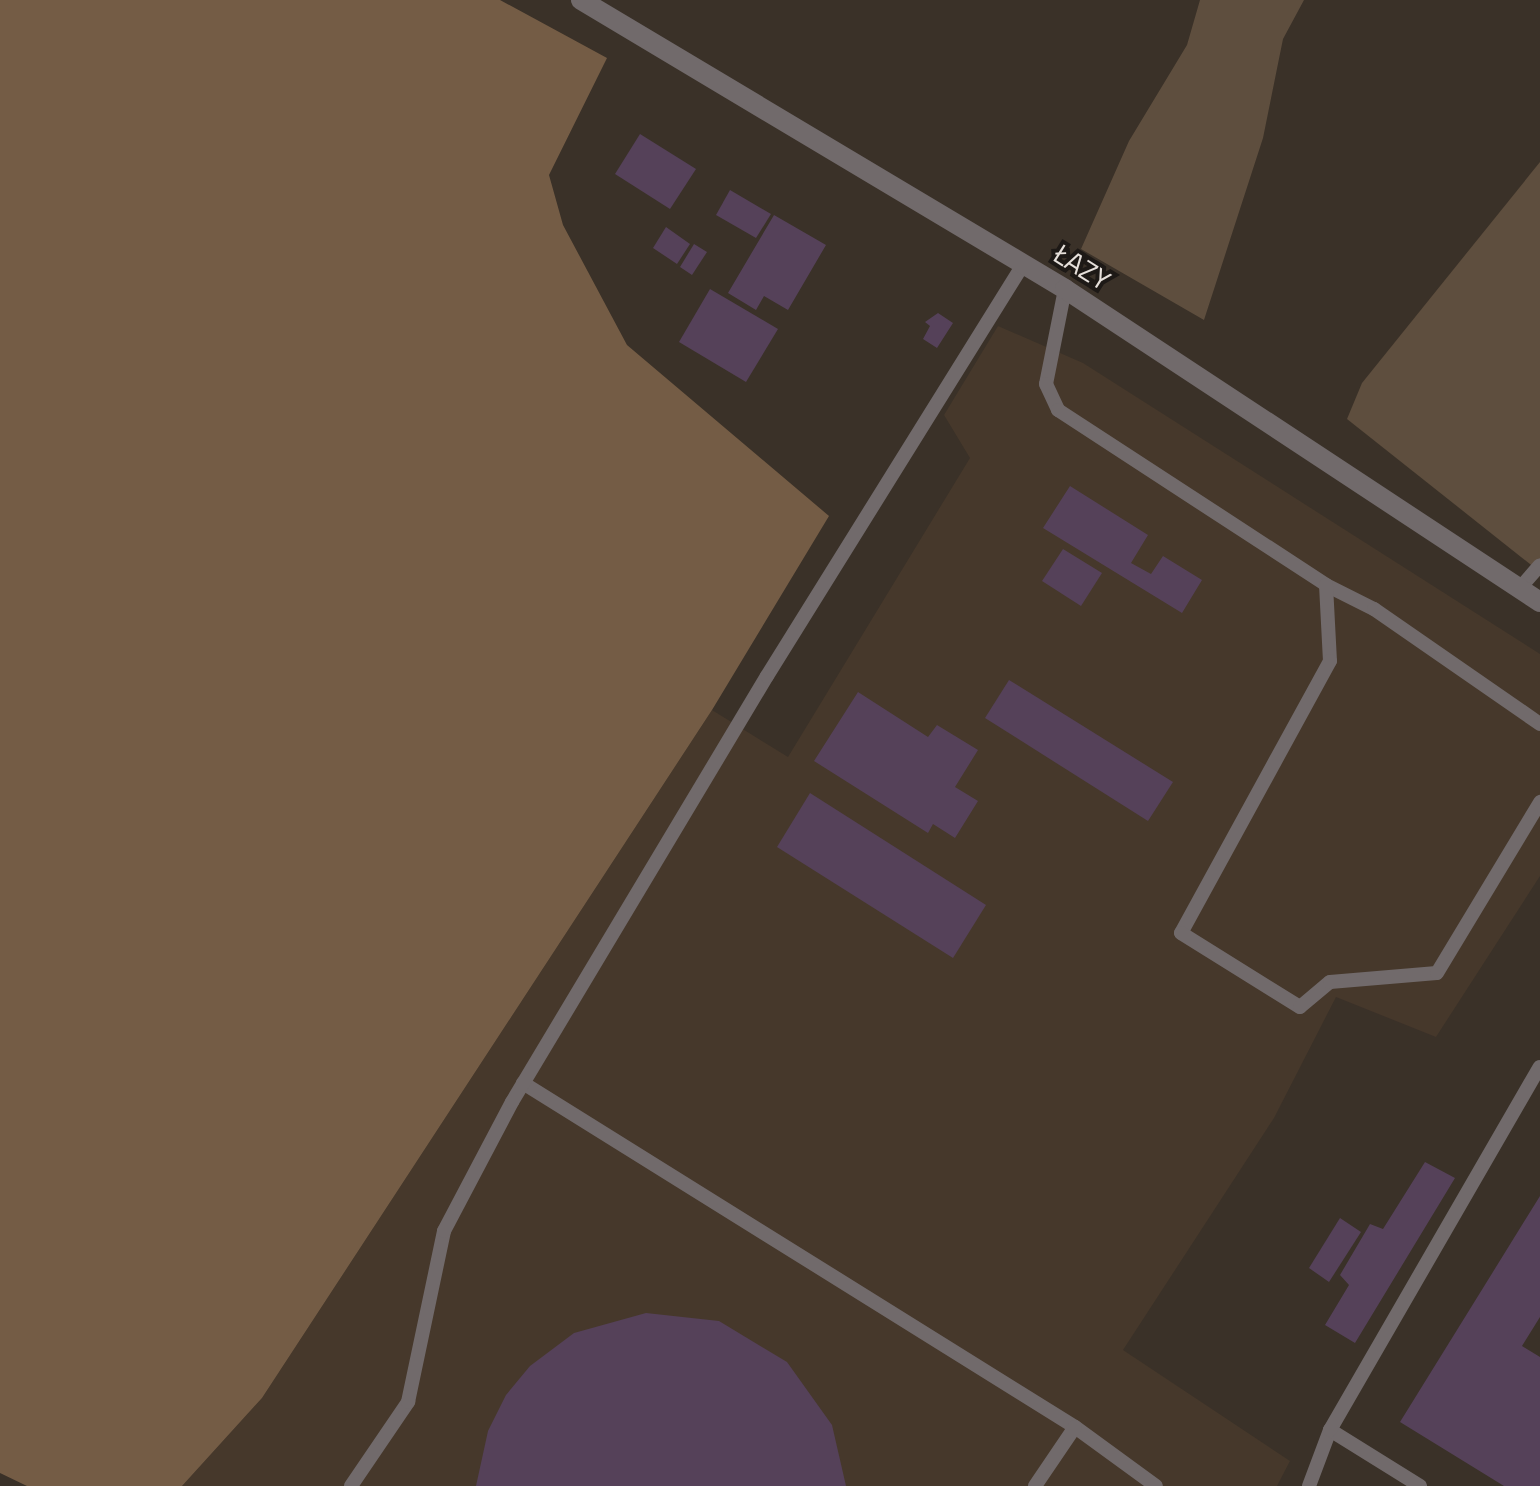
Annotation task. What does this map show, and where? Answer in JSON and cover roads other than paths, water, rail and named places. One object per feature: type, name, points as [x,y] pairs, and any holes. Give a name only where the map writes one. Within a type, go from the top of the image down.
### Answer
[{"type":"street","name":"ŁAZY","points":[[581,0],[1065,289],[1540,602]]},
{"type":"lane","points":[[351,1486],[408,1402],[444,1231],[523,1083],[767,676],[1023,264]]},
{"type":"lane","points":[[1065,289],[1046,384],[1058,410],[1326,585],[1374,609],[1540,724]]},
{"type":"lane","points":[[1520,588],[1540,565]]},
{"type":"lane","points":[[1326,585],[1330,661],[1181,933],[1300,1007],[1330,982],[1437,973],[1540,802]]},
{"type":"lane","points":[[1309,1486],[1330,1430],[1540,1067]]},
{"type":"lane","points":[[523,1083],[1075,1427],[1156,1486]]},
{"type":"lane","points":[[1035,1486],[1075,1427]]},
{"type":"lane","points":[[1330,1430],[1420,1486]]}]
